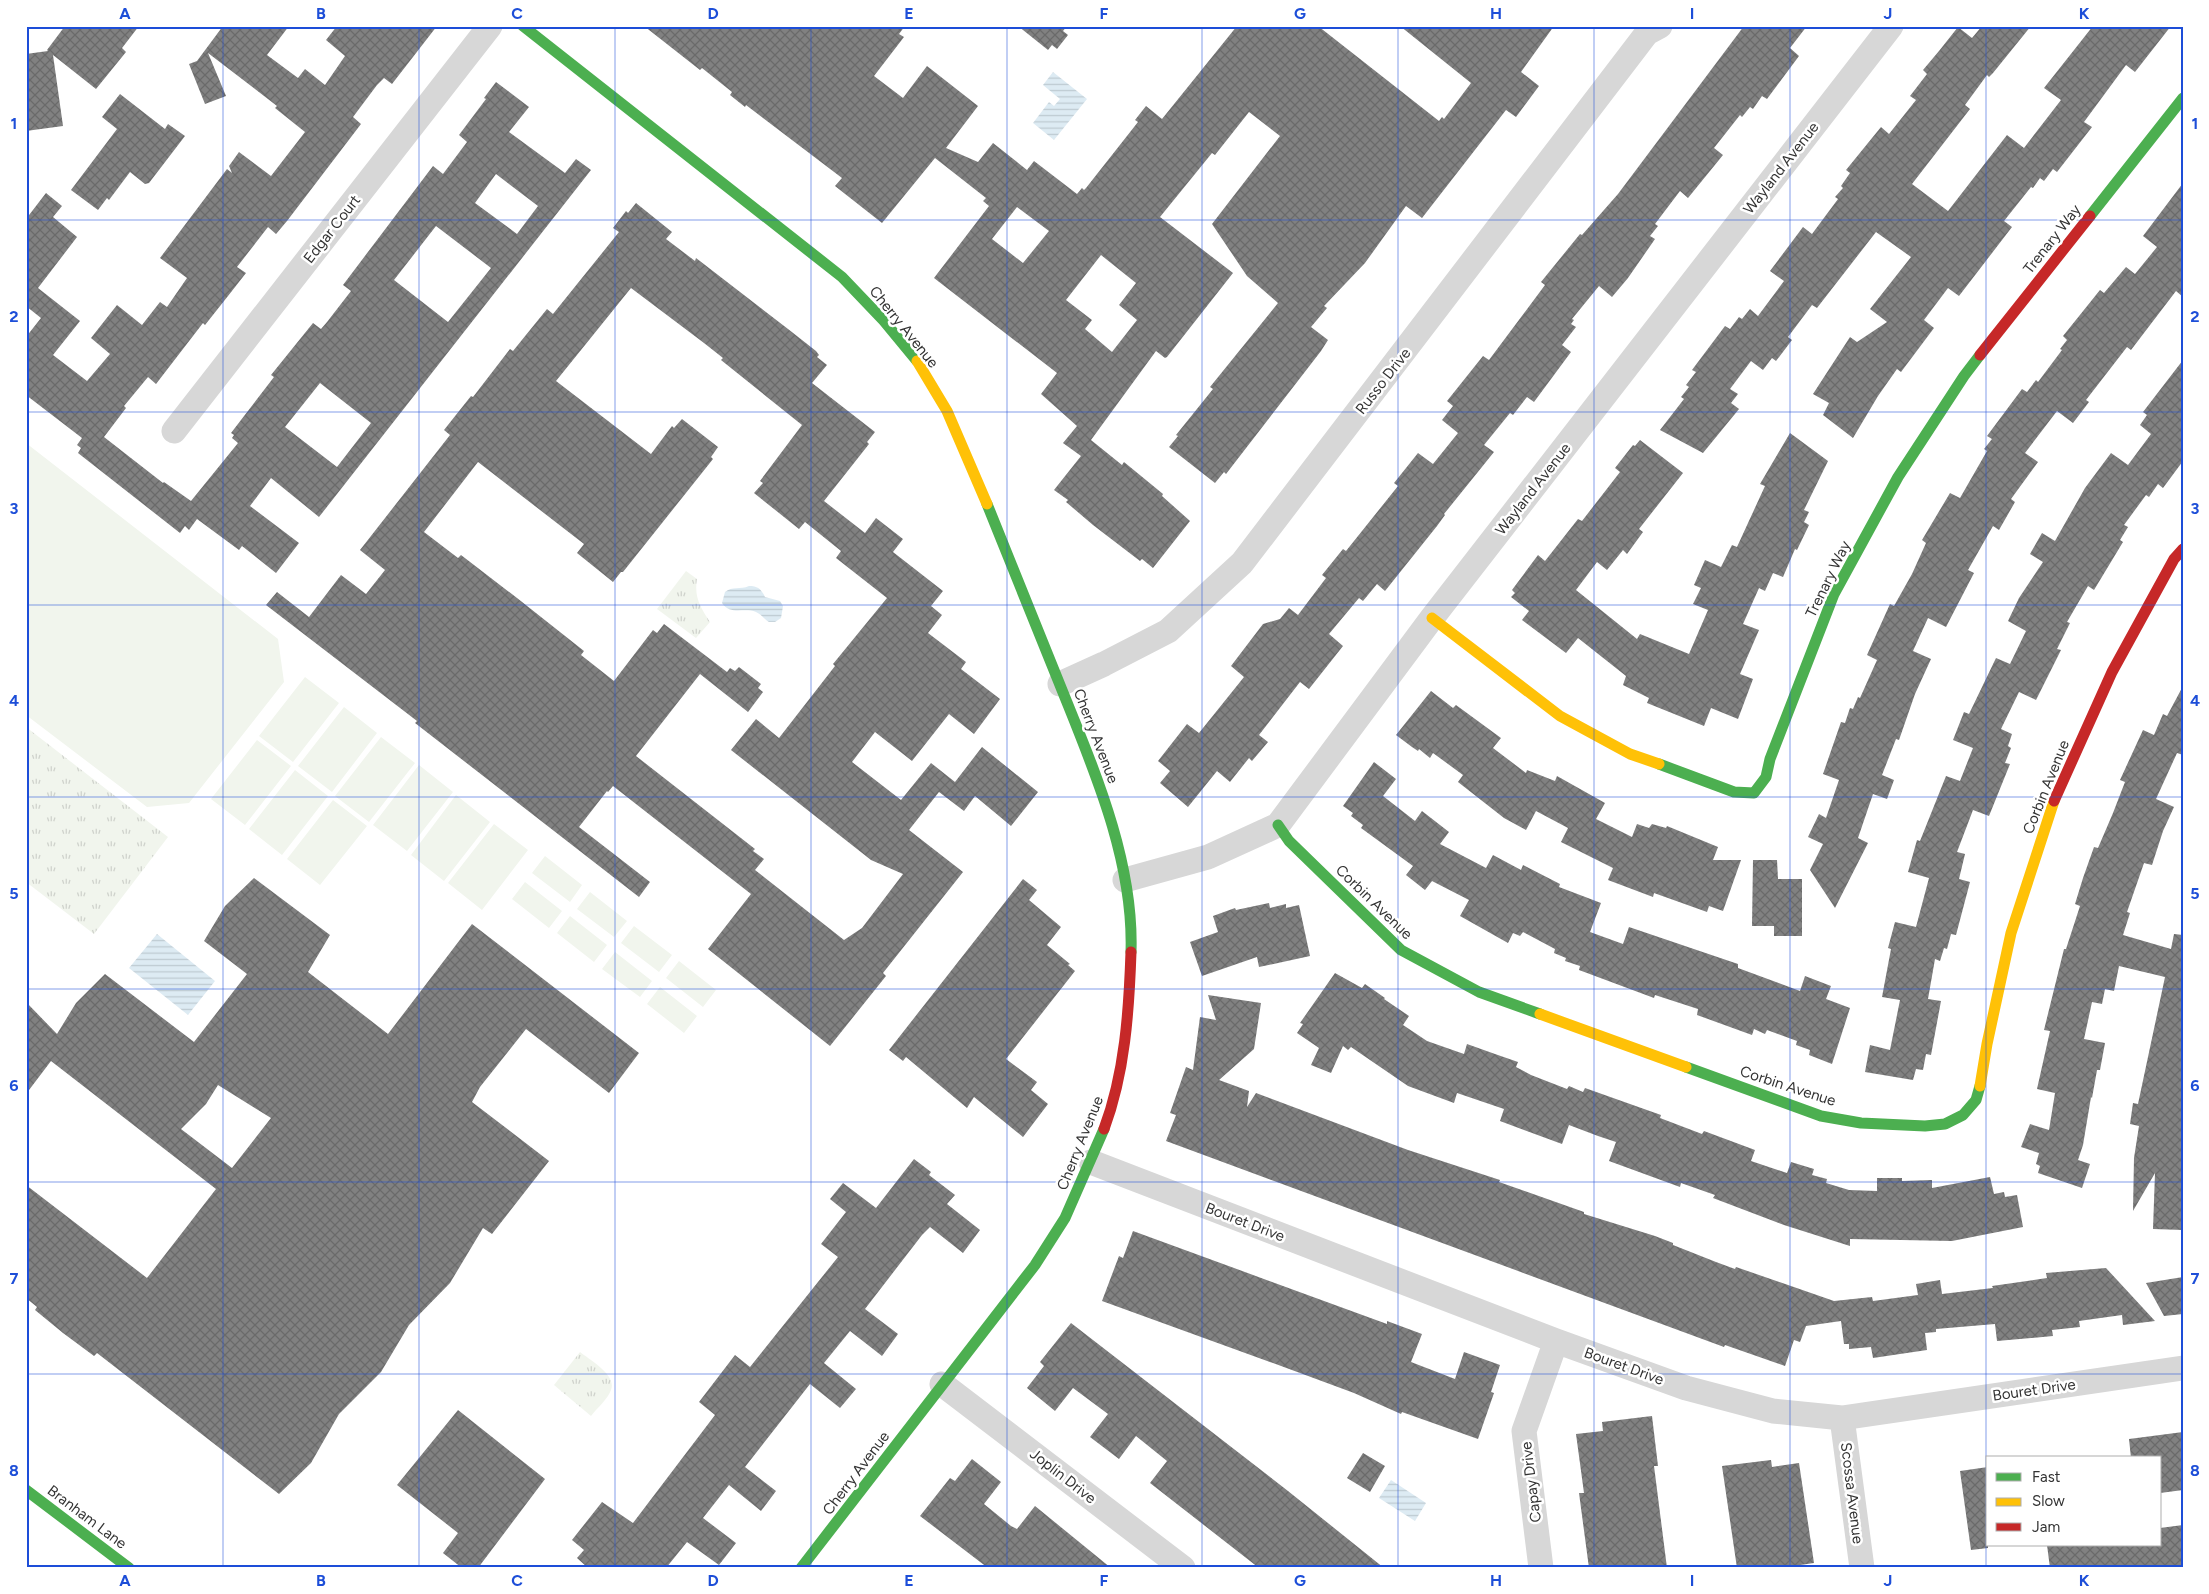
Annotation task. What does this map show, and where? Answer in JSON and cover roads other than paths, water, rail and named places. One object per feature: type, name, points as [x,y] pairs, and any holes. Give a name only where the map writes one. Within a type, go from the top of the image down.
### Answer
[{"type":"street","name":"Edgar Court","points":[[174,431],[490,26]]},
{"type":"street","name":"Cherry Avenue","points":[[523,26],[809,249],[842,277],[890,328],[918,363],[947,411],[976,476],[1060,684],[1103,792],[1125,880],[1132,928],[1129,1013],[1113,1105],[1091,1162],[1065,1218],[1035,1266],[801,1568]]},
{"type":"street","name":"Wayland Avenue","points":[[1125,880],[1208,857],[1278,825],[1432,618],[1891,26]]},
{"type":"street","name":"Russo Drive","points":[[1060,684],[1168,631],[1242,563],[1649,29]]},
{"type":"street","name":"Trenary Way","points":[[1432,618],[1560,716],[1623,750],[1734,792],[1754,793],[1766,777],[1770,758],[1834,594],[1898,477],[1964,376],[2183,98]]},
{"type":"street","name":"Corbin Avenue","points":[[1278,825],[1289,841],[1401,950],[1479,992],[1821,1116],[1861,1123],[1925,1126],[1944,1124],[1963,1115],[1976,1100],[1982,1081],[1987,1044],[2011,933],[2053,802],[2112,672],[2174,560],[2183,549]]},
{"type":"street","name":"Bouret Drive","points":[[1091,1162],[1556,1342],[1686,1388],[1773,1411],[1842,1418],[2183,1368]]},
{"type":"street","name":"Capay Drive","points":[[1541,1568],[1524,1431],[1556,1342]]},
{"type":"street","name":"Joplin Drive","points":[[942,1384],[1182,1568]]},
{"type":"street","name":"Scossa Avenue","points":[[1842,1418],[1862,1568]]},
{"type":"street","name":"Branham Lane","points":[[26,1490],[129,1568]]}]
